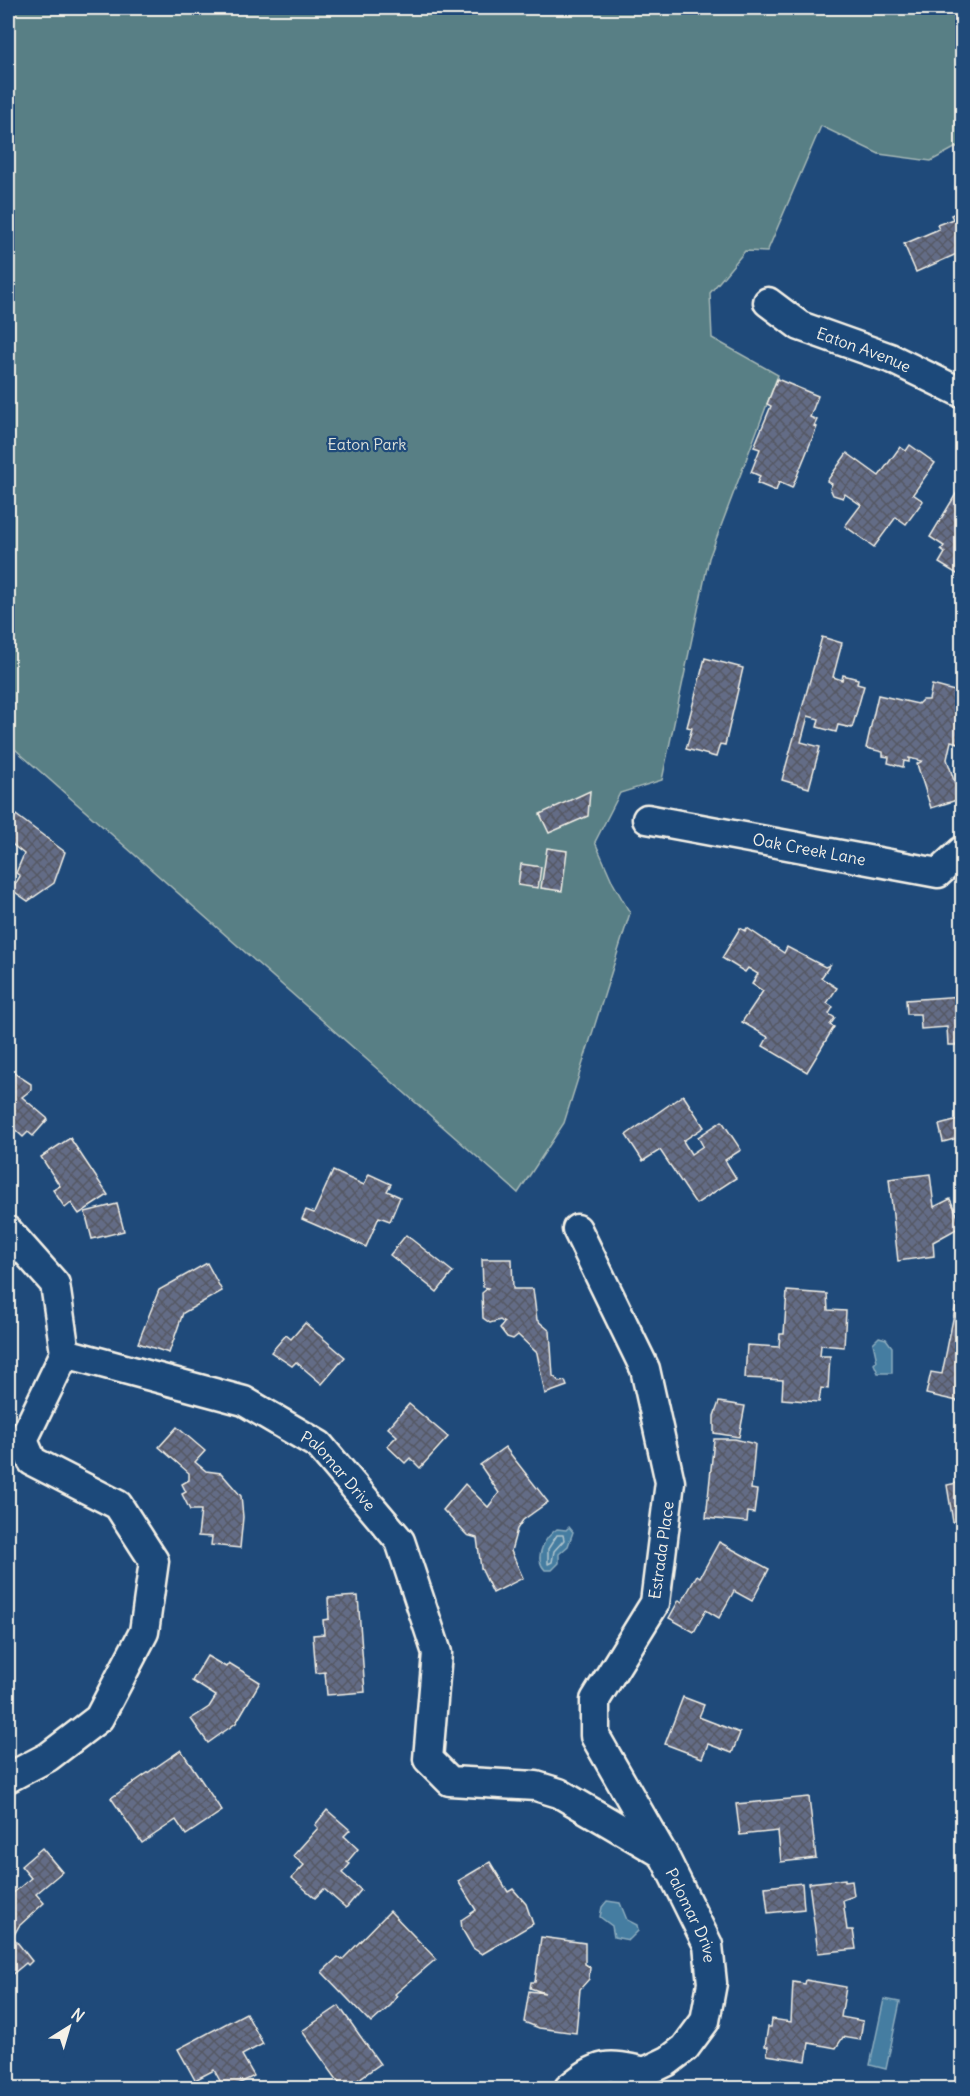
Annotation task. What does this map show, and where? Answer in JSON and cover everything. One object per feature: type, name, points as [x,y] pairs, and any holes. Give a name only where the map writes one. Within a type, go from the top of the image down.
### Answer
[{"type":"street","name":"Eaton Avenue","points":[[768,302],[800,326],[890,358],[963,393]]},
{"type":"street","name":"Oak Creek Lane","points":[[647,819],[938,873],[963,851]]},
{"type":"street","name":"Estrada Place","points":[[577,1229],[645,1370],[670,1482],[655,1603],[595,1700],[595,1736],[663,1854]]},
{"type":"street","points":[[8,1231],[55,1284],[65,1353],[23,1440],[32,1461],[118,1505],[154,1561],[144,1632],[99,1718],[48,1756],[8,1778]]},
{"type":"street","name":"Palomar Drive","points":[[65,1353],[244,1401],[319,1445],[400,1541],[437,1653],[428,1759],[438,1772],[450,1781],[536,1786],[559,1793],[663,1854],[708,1945],[712,1983],[705,2021],[685,2048],[635,2080]]},
{"type":"street","points":[[569,2088],[590,2071],[612,2064],[635,2080]]},
{"type":"green space","name":"Eaton Park","points":[[8,8],[962,8],[962,144],[931,161],[879,154],[821,126],[767,252],[745,251],[710,293],[712,338],[778,375],[709,558],[662,780],[620,793],[595,842],[613,883],[630,913],[564,1123],[518,1193],[8,743]]},
{"type":"water","points":[[879,1337],[886,1339],[892,1347],[892,1373],[878,1373],[874,1364],[877,1361],[873,1343]]},
{"type":"water","points":[[569,1527],[573,1532],[568,1546],[559,1554],[559,1563],[552,1570],[545,1570],[540,1554],[545,1542],[557,1529],[566,1530]]},
{"type":"water","points":[[607,1901],[620,1903],[627,1920],[637,1925],[638,1931],[629,1940],[614,1937],[612,1926],[600,1917],[602,1907]]},
{"type":"water","points":[[884,1999],[900,2002],[886,2069],[870,2065]]},
{"type":"building","points":[[962,210],[962,256],[961,252],[916,272],[904,244],[939,229],[937,225],[953,219],[951,215]]},
{"type":"building","points":[[777,379],[818,396],[810,417],[817,420],[814,426],[817,427],[792,488],[779,482],[776,491],[757,483],[760,476],[751,472],[760,449],[754,447],[771,406],[767,404]]},
{"type":"building","points":[[910,445],[935,463],[913,494],[923,501],[906,524],[896,517],[874,547],[845,526],[861,505],[845,494],[843,498],[833,495],[830,488],[832,484],[827,481],[847,453],[879,476],[900,447],[906,451]]},
{"type":"building","points":[[962,484],[962,577],[939,563],[945,553],[941,550],[944,546],[930,537]]},
{"type":"building","points":[[822,637],[842,643],[833,677],[842,680],[843,675],[858,679],[857,684],[864,686],[852,728],[838,725],[836,732],[817,727],[819,719],[808,716],[801,742],[820,747],[809,788],[782,780]]},
{"type":"building","points":[[705,658],[743,668],[725,745],[720,744],[716,757],[686,749],[692,728],[687,727]]},
{"type":"building","points":[[932,685],[962,693],[956,723],[962,725],[962,740],[958,743],[951,741],[947,759],[960,799],[931,808],[917,764],[922,761],[909,758],[909,762],[904,761],[903,767],[888,763],[889,757],[883,756],[883,752],[866,748],[878,695],[918,704],[922,700],[929,700]]},
{"type":"building","points":[[590,791],[588,816],[549,833],[540,814]]},
{"type":"building","points":[[16,815],[65,852],[54,883],[28,901],[12,890],[20,876],[16,873],[24,854],[8,841],[8,827]]},
{"type":"building","points":[[547,848],[567,851],[562,891],[541,888]]},
{"type":"building","points":[[521,864],[541,867],[538,888],[518,885]]},
{"type":"building","points":[[740,928],[745,931],[747,928],[784,953],[787,947],[825,967],[830,965],[821,978],[837,988],[827,1003],[833,1007],[829,1014],[835,1018],[830,1025],[834,1027],[807,1072],[763,1046],[768,1037],[742,1022],[763,991],[752,984],[758,974],[748,968],[745,972],[722,958]]},
{"type":"building","points":[[962,996],[962,1049],[958,1049],[958,1045],[948,1045],[947,1027],[921,1029],[920,1014],[907,1014],[906,1000]]},
{"type":"building","points":[[8,1069],[31,1084],[31,1090],[22,1097],[48,1119],[33,1136],[28,1132],[23,1137],[8,1123]]},
{"type":"building","points":[[683,1095],[704,1127],[683,1141],[691,1154],[703,1146],[698,1137],[722,1121],[741,1150],[725,1160],[736,1178],[696,1204],[660,1150],[643,1161],[626,1135]]},
{"type":"building","points":[[962,1119],[962,1137],[943,1142],[939,1125]]},
{"type":"building","points":[[70,1138],[108,1195],[79,1214],[71,1203],[65,1208],[53,1190],[60,1186],[41,1157]]},
{"type":"building","points":[[333,1171],[364,1185],[369,1174],[391,1184],[387,1191],[400,1197],[390,1221],[379,1217],[366,1247],[302,1219],[306,1210],[314,1213]]},
{"type":"building","points":[[930,1174],[934,1207],[950,1199],[962,1226],[933,1242],[934,1256],[898,1261],[889,1179]]},
{"type":"building","points":[[117,1204],[124,1231],[92,1239],[85,1212]]},
{"type":"building","points":[[406,1235],[453,1272],[437,1292],[390,1255]]},
{"type":"building","points":[[482,1259],[512,1259],[513,1289],[533,1289],[537,1320],[550,1331],[553,1376],[560,1382],[565,1381],[567,1386],[545,1394],[537,1353],[518,1335],[513,1339],[507,1337],[500,1328],[504,1323],[500,1320],[490,1323],[483,1318],[482,1293],[488,1288],[483,1287]]},
{"type":"building","points":[[207,1263],[222,1291],[183,1313],[169,1353],[138,1343],[159,1290]]},
{"type":"building","points":[[787,1291],[827,1294],[828,1310],[846,1311],[844,1347],[821,1345],[820,1356],[830,1356],[828,1389],[821,1388],[819,1402],[782,1399],[783,1380],[745,1378],[747,1345],[779,1347],[780,1334],[784,1334]]},
{"type":"building","points":[[956,1304],[962,1306],[962,1402],[926,1394],[931,1372],[942,1374]]},
{"type":"building","points":[[305,1323],[345,1357],[322,1384],[296,1362],[292,1366],[271,1352],[286,1335],[291,1339]]},
{"type":"building","points":[[719,1402],[745,1406],[739,1437],[714,1433],[714,1416]]},
{"type":"building","points":[[409,1404],[448,1437],[420,1468],[410,1458],[405,1463],[387,1446],[397,1436],[388,1428]]},
{"type":"building","points":[[177,1427],[205,1451],[195,1462],[206,1471],[221,1473],[241,1496],[243,1517],[240,1548],[211,1545],[212,1537],[198,1536],[201,1510],[190,1510],[182,1494],[186,1492],[182,1484],[189,1480],[189,1473],[159,1447]]},
{"type":"building","points":[[714,1439],[735,1439],[755,1444],[751,1489],[757,1490],[754,1513],[748,1512],[747,1522],[706,1518]]},
{"type":"building","points":[[505,1447],[548,1502],[523,1520],[517,1529],[511,1551],[523,1578],[493,1593],[481,1568],[477,1538],[467,1535],[443,1510],[465,1484],[488,1507],[499,1493],[480,1465]]},
{"type":"building","points":[[962,1482],[962,1521],[953,1522],[947,1485]]},
{"type":"building","points":[[719,1542],[769,1569],[752,1601],[734,1591],[719,1618],[706,1610],[694,1632],[669,1618],[679,1600],[682,1602],[697,1575],[700,1577]]},
{"type":"building","points":[[358,1596],[365,1692],[327,1695],[325,1672],[316,1673],[313,1635],[324,1634],[323,1620],[329,1619],[328,1598]]},
{"type":"building","points":[[207,1656],[226,1667],[229,1663],[260,1682],[236,1723],[208,1743],[191,1719],[209,1707],[216,1696],[192,1681]]},
{"type":"building","points":[[683,1697],[704,1705],[699,1717],[740,1733],[732,1753],[708,1744],[702,1758],[665,1744]]},
{"type":"building","points":[[181,1750],[222,1811],[186,1835],[176,1820],[142,1843],[111,1798]]},
{"type":"building","points":[[809,1797],[816,1858],[781,1862],[778,1831],[740,1835],[736,1804]]},
{"type":"building","points":[[327,1810],[350,1830],[344,1836],[358,1849],[347,1862],[350,1864],[342,1873],[361,1890],[346,1908],[324,1889],[315,1898],[292,1878],[304,1865],[293,1856],[318,1828],[315,1825]]},
{"type":"building","points":[[42,1848],[62,1872],[36,1894],[44,1903],[19,1926],[13,1937],[32,1961],[28,1965],[26,1963],[8,1978],[8,1891],[11,1895],[31,1878],[21,1866]]},
{"type":"building","points":[[490,1862],[508,1892],[513,1889],[526,1904],[533,1924],[482,1954],[473,1948],[462,1929],[461,1920],[476,1910],[458,1881]]},
{"type":"building","points":[[845,1879],[845,1882],[852,1881],[854,1896],[843,1900],[847,1930],[853,1930],[856,1949],[818,1953],[809,1883]]},
{"type":"building","points":[[802,1883],[804,1909],[768,1913],[765,1887]]},
{"type":"building","points":[[390,1911],[436,1959],[395,1994],[397,1996],[391,2005],[371,2023],[322,1972],[338,1957],[342,1960]]},
{"type":"building","points":[[541,1937],[585,1943],[585,1964],[590,1967],[589,1979],[580,1989],[576,2033],[539,2028],[524,2022],[529,1991],[545,1993],[530,1988],[531,1982],[535,1982]]},
{"type":"building","points":[[806,1980],[846,1987],[841,2017],[863,2021],[860,2040],[843,2037],[836,2048],[809,2043],[806,2061],[767,2055],[768,2047],[765,2046],[768,2027],[771,2027],[772,2019],[791,2022],[793,1982],[805,1984]]},
{"type":"building","points":[[339,2006],[380,2064],[346,2088],[343,2088],[302,2031]]},
{"type":"building","points":[[246,2013],[263,2044],[242,2055],[254,2076],[231,2088],[224,2088],[214,2070],[195,2080],[178,2049]]}]
